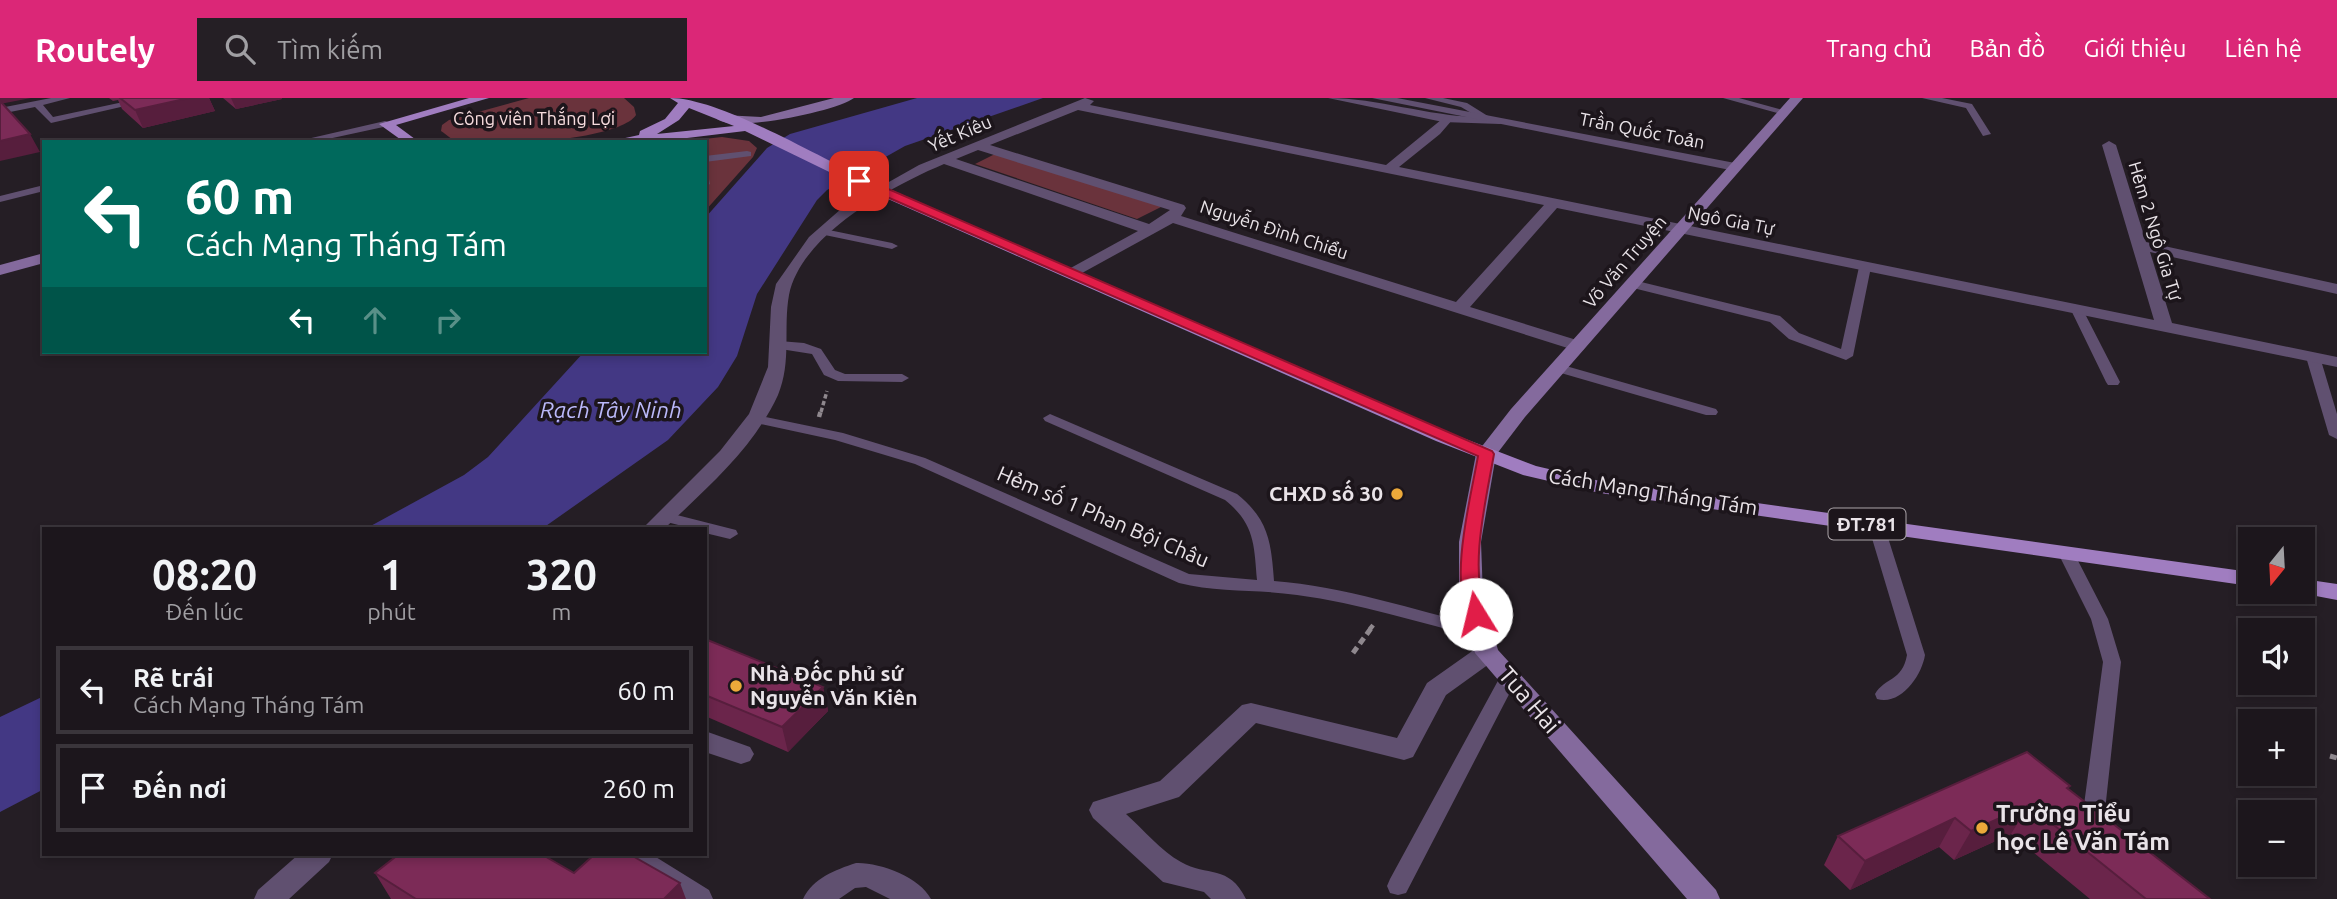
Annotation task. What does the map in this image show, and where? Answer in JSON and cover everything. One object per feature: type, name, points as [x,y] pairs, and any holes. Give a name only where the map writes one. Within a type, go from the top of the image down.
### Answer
[{"type":"main road","points":[[385,124],[484,98]]},
{"type":"main road","points":[[680,100],[739,128],[754,128]]},
{"type":"main road","points":[[630,140],[683,111],[680,100]]},
{"type":"main road","points":[[385,124],[409,140]]},
{"type":"main road","points":[[630,140],[754,128]]},
{"type":"main road","name":"Cách Mạng Tháng Tám","points":[[754,128],[859,181],[1530,471],[1600,488],[2238,577]]},
{"type":"main road","points":[[2315,589],[2337,592]]},
{"type":"street","points":[[754,128],[848,98]]},
{"type":"street","name":"Yết Kiêu","points":[[659,523],[724,457],[756,419],[776,369],[780,299],[788,274],[824,232],[880,190],[1094,98]]},
{"type":"street","name":"Trần Quốc Toản","points":[[1378,98],[1735,167]]},
{"type":"street","name":"Võ Văn Truyện","points":[[1486,454],[1678,230],[1797,98]]},
{"type":"street","name":"Ngô Gia Tự","points":[[1077,106],[2337,362]]},
{"type":"street","points":[[1388,170],[1412,147],[1441,130],[1447,119]]},
{"type":"street","name":"Hẻm 2 Ngô Gia Tự","points":[[2109,145],[2165,327]]},
{"type":"street","name":"Nguyễn Đình Chiểu","points":[[979,146],[1172,204],[1179,210],[1172,218],[1577,346]]},
{"type":"street","points":[[945,160],[1151,230]]},
{"type":"street","points":[[1459,309],[1553,204]]},
{"type":"street","points":[[1073,273],[1172,218]]},
{"type":"street","points":[[2141,245],[2337,289]]},
{"type":"street","points":[[0,271],[42,259]]},
{"type":"street","name":"Tua Hai","points":[[1486,454],[1471,541],[1471,596],[1484,643],[1508,677],[1705,899]]},
{"type":"street","points":[[1231,899],[1213,882],[1173,873],[1103,810],[1169,789],[1251,712],[1404,750],[1436,689],[1484,643]]},
{"type":"street","points":[[707,742],[741,754]]},
{"type":"street","points":[[269,899],[317,856]]},
{"type":"street","points":[[630,856],[698,899]]},
{"type":"street","points":[[818,899],[839,879],[869,873],[916,899]]},
{"type":"lane","points":[[0,111],[65,98]]},
{"type":"lane","points":[[37,104],[51,120],[155,98]]},
{"type":"lane","points":[[1333,98],[1447,119],[1494,120]]},
{"type":"lane","points":[[1430,98],[1466,102],[1494,120]]},
{"type":"lane","points":[[1728,98],[1784,111]]},
{"type":"lane","points":[[1927,98],[1969,106],[1986,134]]},
{"type":"lane","points":[[309,140],[385,124]]},
{"type":"lane","points":[[707,159],[747,153]]},
{"type":"lane","points":[[0,200],[42,189]]},
{"type":"lane","points":[[824,232],[892,246]]},
{"type":"lane","points":[[1633,284],[1775,319],[1794,336],[1846,356],[1865,267]]},
{"type":"lane","points":[[2077,310],[2113,382]]},
{"type":"lane","points":[[779,345],[820,352],[825,357],[829,372],[843,378],[902,378]]},
{"type":"lane","points":[[2313,357],[2336,435]]},
{"type":"lane","points":[[1559,368],[1711,412]]},
{"type":"lane","points":[[1050,418],[1231,497],[1243,505],[1259,524],[1266,587]]},
{"type":"lane","name":"Hẻm số 1 Phan Bội Châu","points":[[756,419],[883,448],[920,461],[1185,579],[1224,587],[1266,587],[1323,593],[1385,609],[1484,643]]},
{"type":"lane","points":[[659,523],[685,527]]},
{"type":"lane","points":[[1876,525],[1916,655],[1915,667],[1908,679],[1884,694]]},
{"type":"lane","points":[[707,530],[730,534]]},
{"type":"lane","points":[[2066,553],[2100,619],[2112,662],[2093,820]]},
{"type":"lane","points":[[1398,886],[1508,677]]},
{"type":"path","points":[[815,431],[827,391]]},
{"type":"path","points":[[1353,653],[1385,609]]},
{"type":"green space","name":"Công viên Thắng Lợi","points":[[529,98],[624,98],[634,107],[636,115],[625,124],[606,131],[553,140],[455,140],[441,131],[442,125],[449,120]]},
{"type":"green space","name":"Công viên Thắng Lợi","points":[[722,137],[749,141],[757,148],[753,157],[707,209],[707,140],[695,140]]},
{"type":"green space","points":[[995,154],[1163,206],[1137,219],[975,164]]},
{"type":"water","name":"Rạch Tây Ninh","points":[[917,98],[1043,98],[905,146],[827,190],[817,200],[757,294],[737,356],[718,387],[668,440],[544,527],[369,527],[464,475],[488,457],[582,354],[707,354],[707,216],[767,148],[790,134]]},
{"type":"water","points":[[42,697],[42,790],[0,812],[0,717]]},
{"type":"building","points":[[120,98],[189,98],[135,110]]},
{"type":"building","points":[[0,101],[30,134],[0,141]]},
{"type":"building","points":[[707,640],[823,687],[782,727],[707,696]]},
{"type":"building","points":[[2027,752],[2070,786],[2067,788],[2210,899],[2146,899],[2029,805],[1971,831],[1955,818],[1865,861],[1838,836]]},
{"type":"building","points":[[396,856],[544,856],[574,873],[593,856],[633,856],[680,883],[664,899],[416,899],[375,873]]},
{"type":"place","name":"CHXD số 30","points":[[1397,494]]},
{"type":"place","name":"Nhà Đốc phủ sứ Nguyễn Văn Kiên","points":[[736,686]]},
{"type":"place","name":"Trường Tiểu học Lê Văn Tám","points":[[1982,828]]},
{"type":"route","points":[[859,181],[1486,454],[1471,541],[1471,596],[1476,614]]}]
